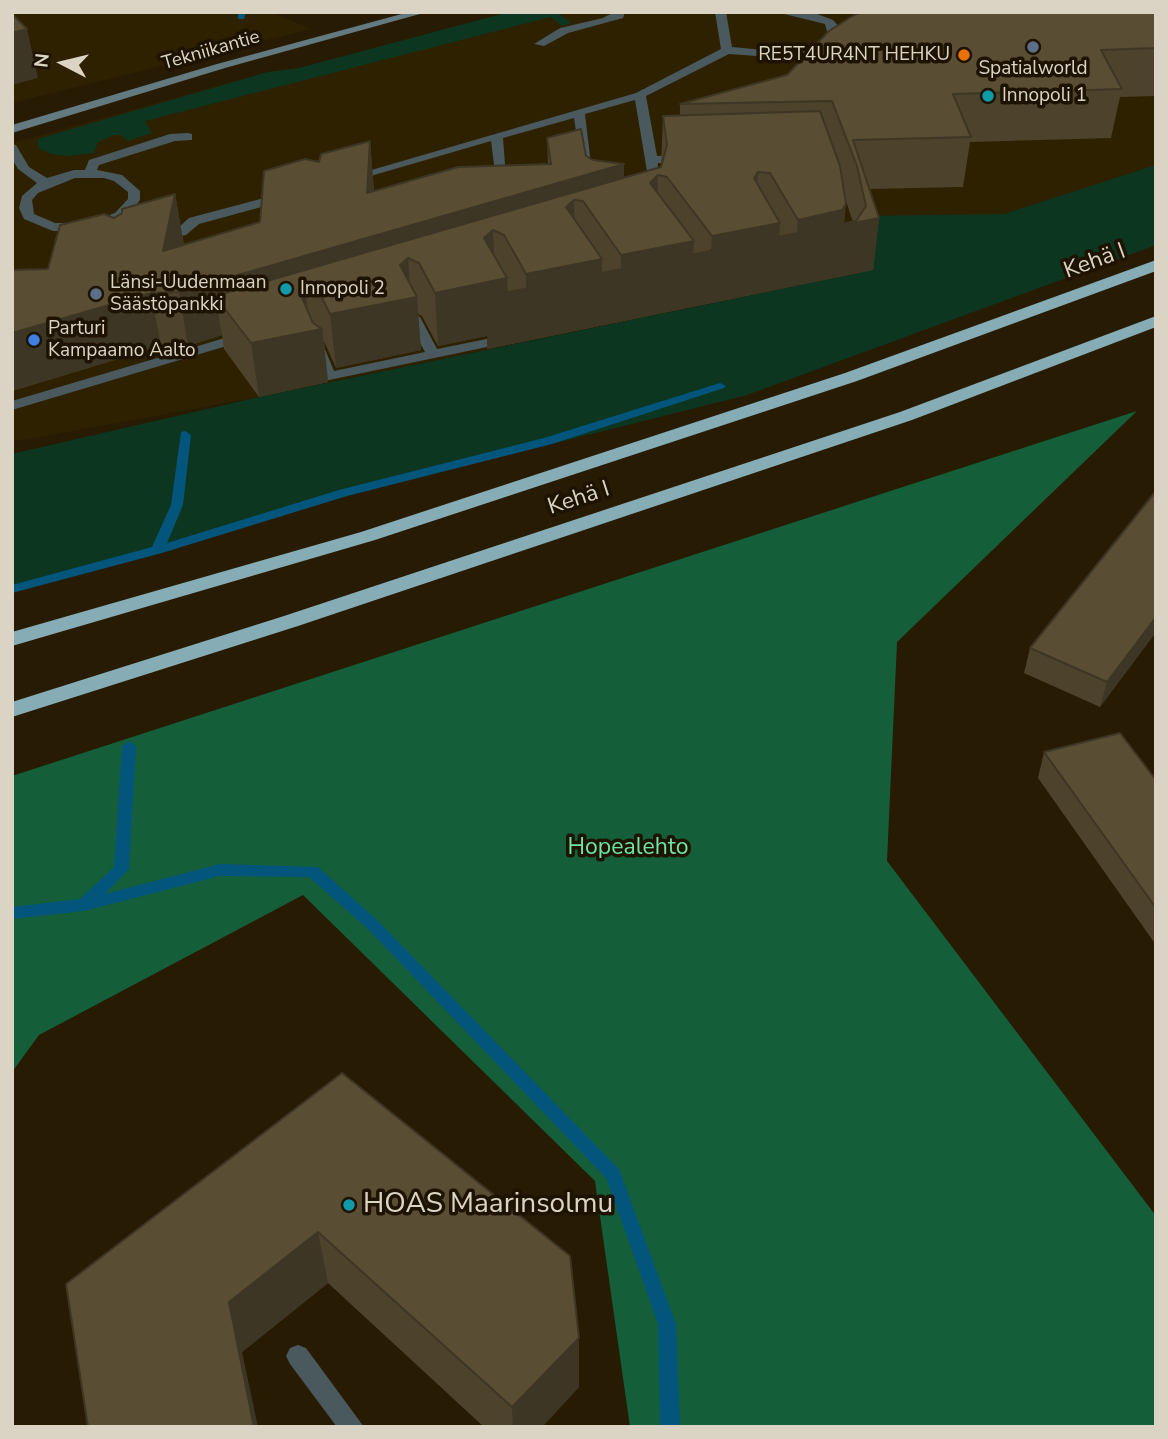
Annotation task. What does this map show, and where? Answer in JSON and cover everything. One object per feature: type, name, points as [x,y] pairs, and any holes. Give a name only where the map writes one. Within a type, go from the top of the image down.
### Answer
[{"type":"highway","name":"Kehä I","points":[[12,639],[381,532],[851,377],[1156,265]]},
{"type":"highway","name":"Kehä I","points":[[12,710],[317,612],[905,416],[1156,321]]},
{"type":"main road","name":"Tekniikantie","points":[[12,129],[221,66],[422,12]]},
{"type":"street","points":[[540,44],[564,30],[606,21],[619,16],[620,12]]},
{"type":"street","points":[[720,12],[727,50]]},
{"type":"street","points":[[332,183],[412,166],[497,136],[640,95],[727,50],[785,55],[827,44],[834,35],[834,29],[829,22],[813,16],[780,12]]},
{"type":"street","points":[[640,95],[655,184]]},
{"type":"street","points":[[579,113],[591,192]]},
{"type":"street","points":[[497,136],[504,198]]},
{"type":"street","points":[[12,148],[18,170],[46,183]]},
{"type":"street","points":[[90,173],[93,163],[122,154]]},
{"type":"street","points":[[651,160],[691,159]]},
{"type":"street","points":[[90,173],[118,178],[134,191],[129,208],[108,226],[71,229],[39,223],[29,216],[25,208],[26,199],[46,183],[90,173]]},
{"type":"street","points":[[149,234],[181,232],[194,221],[225,219],[292,194]]},
{"type":"street","points":[[413,317],[433,354]]},
{"type":"street","points":[[316,345],[329,376],[522,336],[516,324]]},
{"type":"street","points":[[12,405],[253,333]]},
{"type":"street","points":[[298,1356],[352,1427]]},
{"type":"shaded area","points":[[12,12],[271,12],[311,29],[12,103]]},
{"type":"shaded area","points":[[509,12],[1156,12],[1156,196],[873,270],[259,397],[12,442],[12,143],[268,72],[299,68]]},
{"type":"green space","points":[[509,12],[557,12],[571,23],[562,26],[551,17],[145,121],[152,133],[127,141],[121,135],[114,135],[98,142],[94,153],[69,156],[51,154],[38,148],[38,139],[268,72],[299,68]]},
{"type":"green space","points":[[1156,165],[1156,245],[747,395],[400,482],[12,586],[12,454],[259,397],[873,270],[856,216],[1004,214]]},
{"type":"green space","name":"Hopealehto","points":[[1137,411],[897,642],[887,861],[1156,1216],[1156,1427],[630,1427],[595,1181],[303,895],[39,1035],[12,1072],[12,776]]},
{"type":"building","points":[[862,12],[1156,12],[1156,48],[1101,50],[1122,89],[953,94],[971,137],[853,140],[879,218],[485,297],[856,221],[866,206],[857,166],[832,101],[680,104],[787,75],[829,31]]},
{"type":"building","points":[[12,14],[27,29],[12,33]]},
{"type":"building","points":[[820,111],[840,166],[846,204],[842,210],[798,220],[770,173],[758,172],[754,178],[780,223],[712,236],[667,177],[658,175],[650,183],[694,241],[621,255],[583,201],[574,200],[566,207],[602,259],[526,274],[504,235],[493,230],[484,238],[507,278],[435,293],[419,263],[408,258],[400,265],[417,297],[330,314],[317,288],[305,286],[300,293],[313,323],[322,329],[251,343],[215,296],[661,167],[667,145],[663,116]]},
{"type":"building","points":[[581,129],[586,156],[593,160],[624,164],[179,292],[151,293],[12,333],[12,270],[48,269],[60,225],[104,214],[114,218],[122,213],[122,209],[175,194],[163,251],[260,222],[264,171],[305,159],[319,162],[321,154],[370,141],[367,193],[458,167],[551,164],[547,138]]},
{"type":"building","points":[[1156,491],[1156,617],[1107,682],[1030,648]]},
{"type":"building","points":[[1120,733],[1156,780],[1156,908],[1044,752]]},
{"type":"building","name":"HOAS Maarinsolmu","points":[[342,1073],[570,1256],[579,1338],[512,1407],[318,1232],[229,1302],[254,1427],[88,1427],[66,1284]]},
{"type":"waterway","points":[[241,17],[242,12]]},
{"type":"waterway","points":[[157,550],[343,493],[548,441],[720,386]]},
{"type":"waterway","points":[[157,550],[177,505],[185,435]]},
{"type":"waterway","points":[[12,589],[157,550]]},
{"type":"waterway","points":[[84,905],[121,869],[129,746]]},
{"type":"waterway","points":[[84,905],[220,870],[313,871],[373,925],[613,1174],[667,1324],[670,1427]]},
{"type":"waterway","points":[[12,913],[84,905]]},
{"type":"place","name":"Spatialworld","points":[[1033,47]]},
{"type":"place","name":"RE5T4UR4NT HEHKU","points":[[964,55]]},
{"type":"place","name":"Innopoli 1","points":[[988,96]]},
{"type":"place","name":"Innopoli 2","points":[[286,289]]},
{"type":"place","name":"Länsi-Uudenmaan Säästöpankki","points":[[96,294]]},
{"type":"place","name":"Parturi Kampaamo Aalto","points":[[34,340]]},
{"type":"place","name":"HOAS Maarinsolmu","points":[[349,1205]]}]
